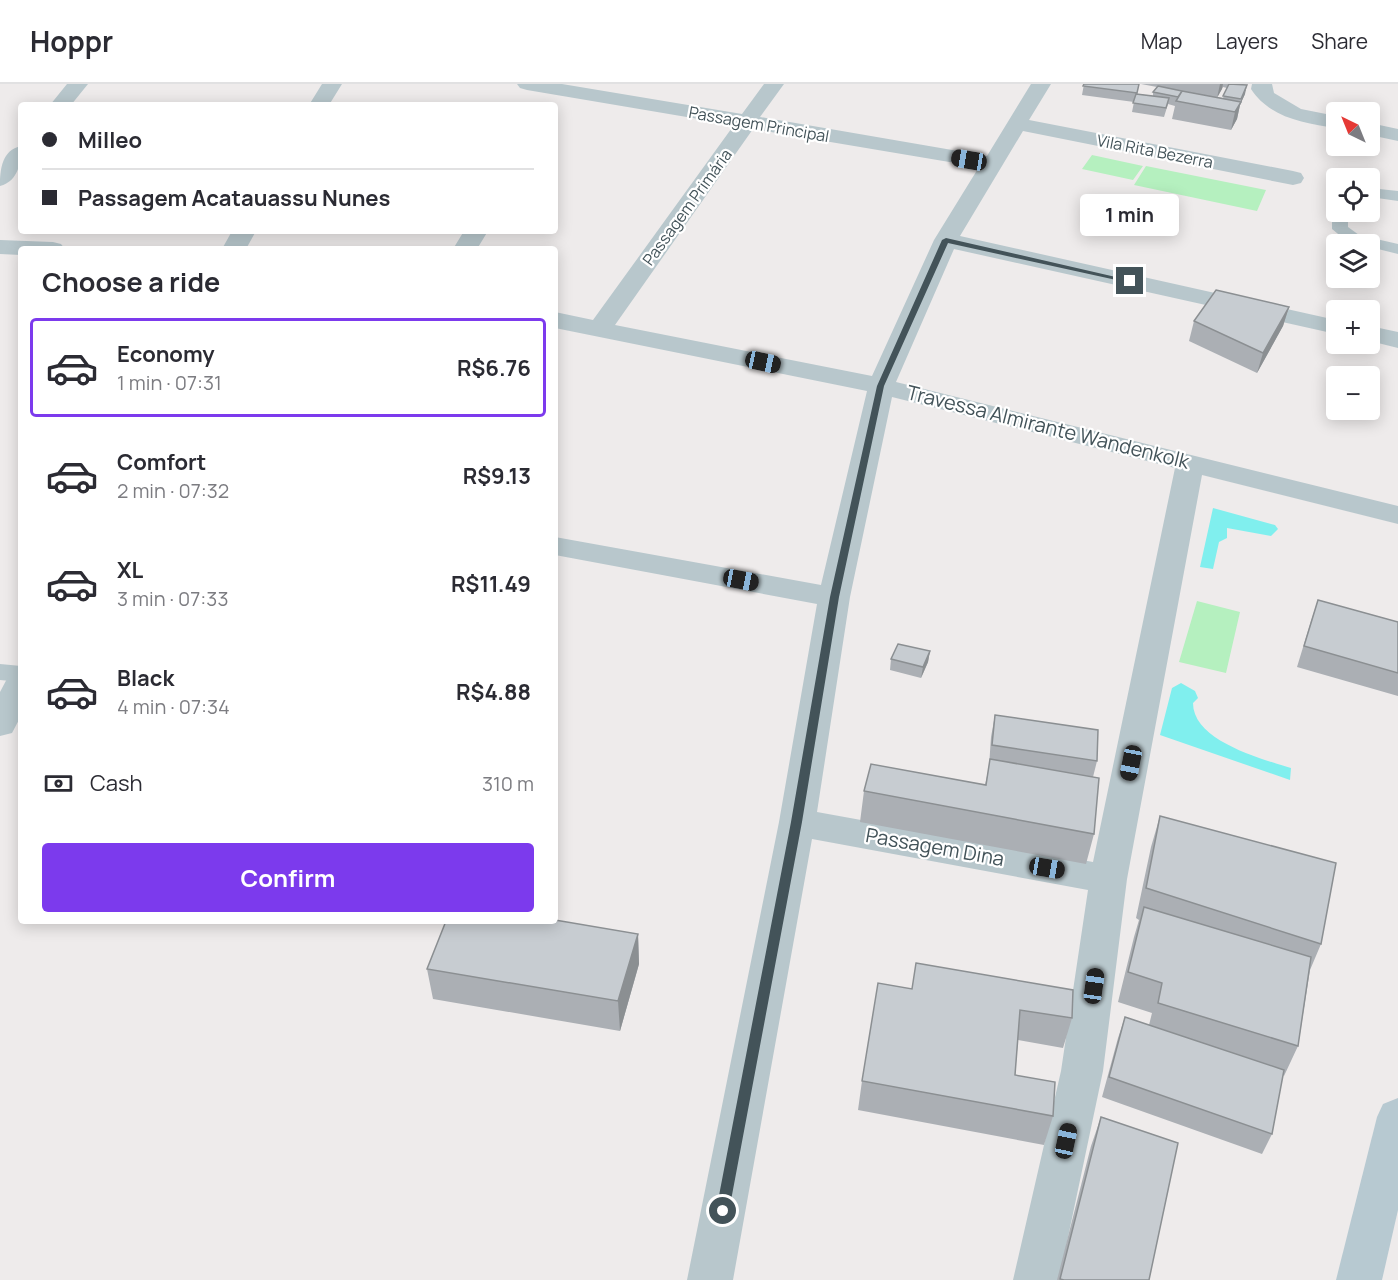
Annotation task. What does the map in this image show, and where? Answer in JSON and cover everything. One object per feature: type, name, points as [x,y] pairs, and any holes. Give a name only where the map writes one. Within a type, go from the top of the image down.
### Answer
[{"type":"main road","points":[[1359,1280],[1398,1117]]},
{"type":"street","points":[[63,102],[78,84]]},
{"type":"street","points":[[321,102],[332,84]]},
{"type":"street","name":"Passagem Principal","points":[[527,84],[565,93],[992,163]]},
{"type":"street","name":"Passagem Primária","points":[[599,329],[774,84]]},
{"type":"street","points":[[710,1280],[797,822],[834,597],[880,386],[946,240],[1041,84]]},
{"type":"street","points":[[1262,84],[1264,97],[1275,104],[1326,119]]},
{"type":"street","name":"Vila Rita Bezerra","points":[[1016,124],[1293,178]]},
{"type":"street","points":[[1380,131],[1398,135]]},
{"type":"street","points":[[0,178],[18,156]]},
{"type":"street","points":[[946,240],[1326,325]]},
{"type":"street","points":[[0,247],[18,248]]},
{"type":"street","name":"Travessa Almirante Wandenkolk","points":[[558,322],[880,386],[1398,515]]},
{"type":"street","points":[[1380,336],[1398,340]]},
{"type":"street","points":[[1036,1280],[1082,1071],[1108,879],[1190,462]]},
{"type":"street","points":[[558,547],[834,597]]},
{"type":"street","points":[[0,724],[18,689]]},
{"type":"street","name":"Passagem Dina","points":[[797,822],[1108,879]]},
{"type":"lane","points":[[1380,194],[1398,196]]},
{"type":"lane","points":[[1340,222],[1340,229],[1354,239],[1398,249]]},
{"type":"lane","points":[[0,672],[18,674]]},
{"type":"green space","points":[[1092,155],[1143,166],[1133,180],[1082,169]]},
{"type":"green space","points":[[1146,166],[1266,190],[1257,211],[1134,185]]},
{"type":"green space","points":[[1197,601],[1240,612],[1226,673],[1179,662]]},
{"type":"water","points":[[1213,508],[1275,525],[1278,529],[1271,536],[1227,528],[1227,538],[1219,542],[1213,569],[1200,567]]},
{"type":"water","points":[[1181,683],[1195,691],[1198,698],[1193,703],[1196,716],[1204,728],[1231,746],[1291,768],[1290,780],[1160,735],[1172,688]]},
{"type":"building","points":[[1084,84],[1139,84],[1137,93],[1083,86]]},
{"type":"building","points":[[1229,84],[1247,85],[1241,99],[1223,96]]},
{"type":"building","points":[[1158,86],[1182,91],[1178,97],[1153,92]]},
{"type":"building","points":[[1182,91],[1241,102],[1235,112],[1176,101]]},
{"type":"building","points":[[1136,94],[1169,98],[1166,108],[1133,103]]},
{"type":"building","points":[[1216,290],[1289,307],[1263,353],[1194,321]]},
{"type":"building","points":[[1318,600],[1398,622],[1398,673],[1304,646]]},
{"type":"building","points":[[898,644],[930,651],[923,667],[891,659]]},
{"type":"building","points":[[995,715],[1098,730],[1097,761],[992,745]]},
{"type":"building","points":[[990,759],[1099,778],[1094,834],[864,791],[871,764],[986,785]]},
{"type":"building","points":[[1160,816],[1336,863],[1321,944],[1146,888]]},
{"type":"building","points":[[1144,907],[1311,957],[1298,1046],[1158,1003],[1162,983],[1128,972]]},
{"type":"building","points":[[558,921],[638,934],[618,1001],[427,969],[445,924],[558,924]]},
{"type":"building","points":[[916,963],[1073,990],[1072,1018],[1020,1010],[1015,1075],[1055,1082],[1053,1116],[862,1081],[878,983],[912,989]]},
{"type":"building","points":[[1125,1017],[1284,1070],[1272,1134],[1109,1077]]},
{"type":"building","points":[[1101,1117],[1178,1143],[1149,1280],[1060,1279]]},
{"type":"route","points":[[723,1211],[797,822],[834,597],[880,386],[946,240],[1130,281]]}]
